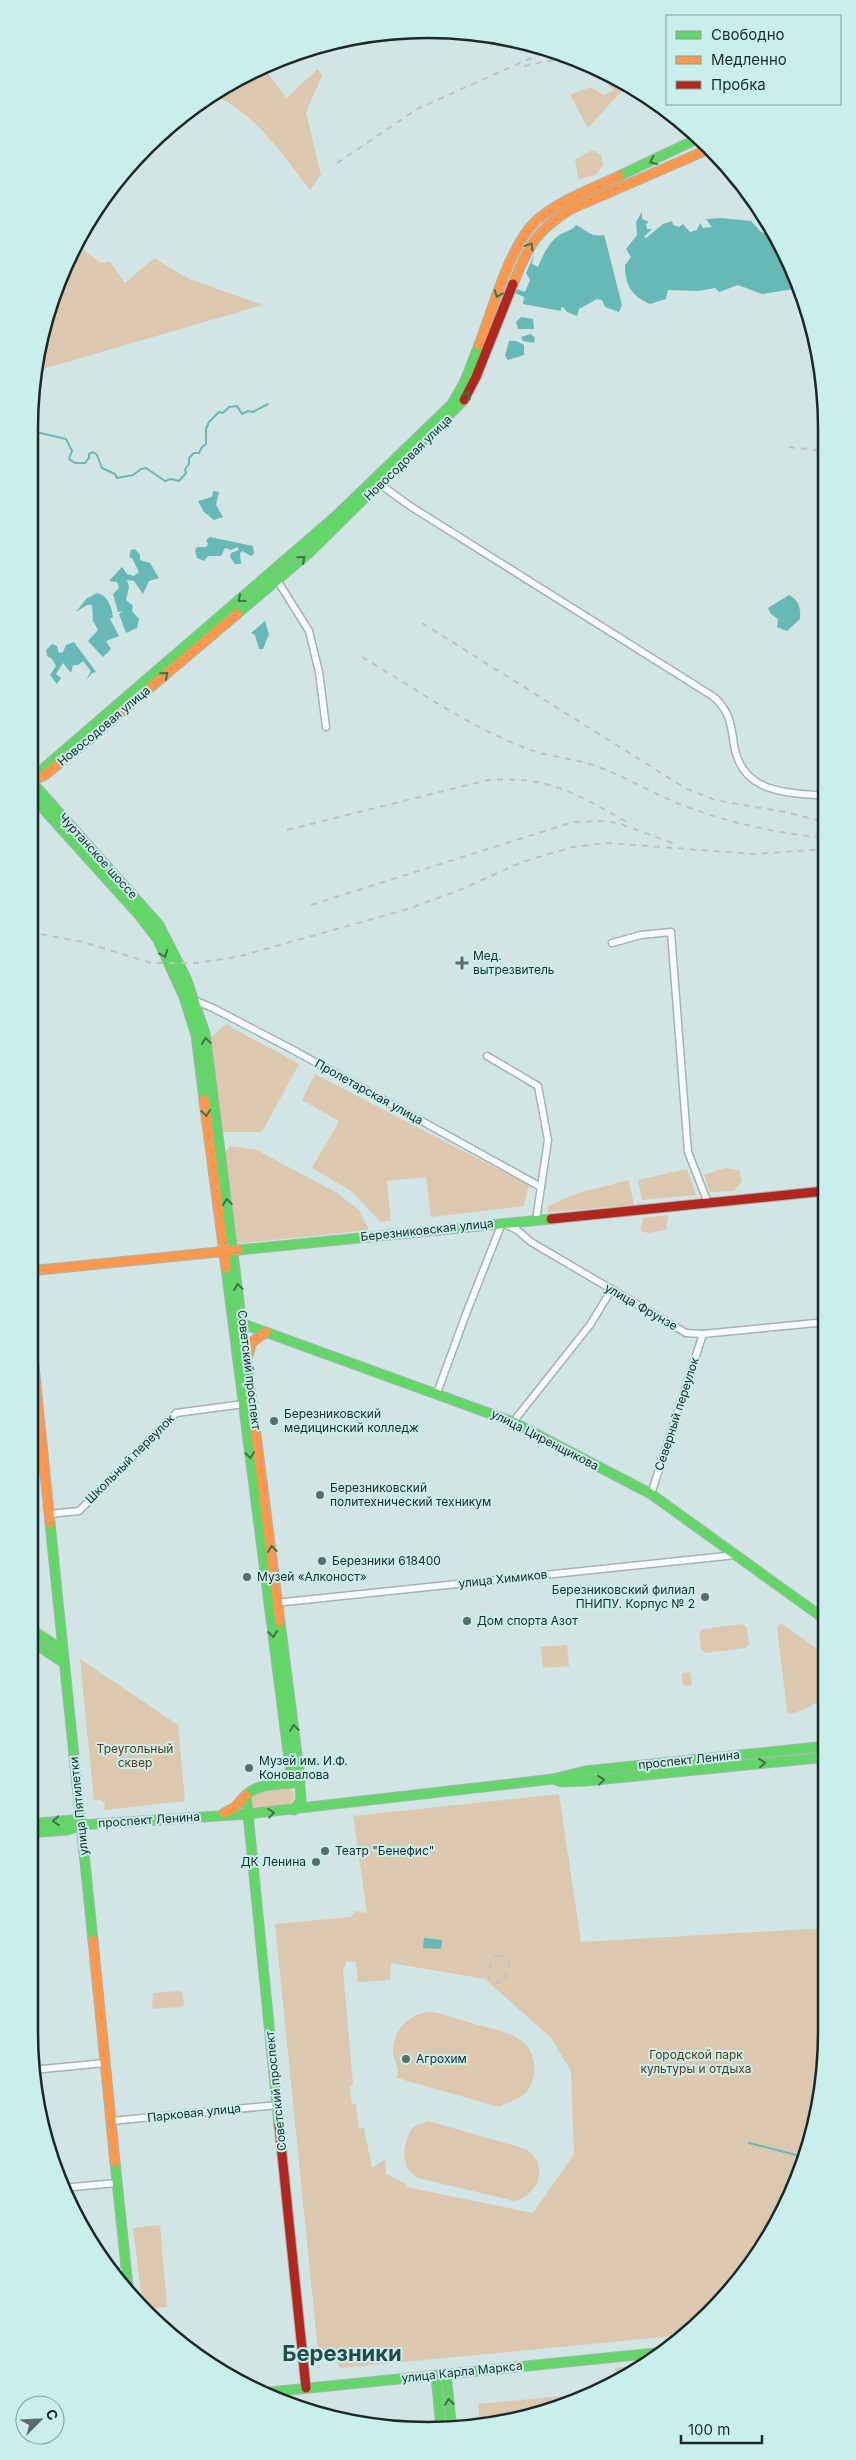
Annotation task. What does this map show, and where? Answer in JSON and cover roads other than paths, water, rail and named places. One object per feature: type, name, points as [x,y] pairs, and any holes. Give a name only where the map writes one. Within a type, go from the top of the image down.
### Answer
[{"type":"main road","name":"Новосодовая улица","points":[[38,773],[336,516],[452,404],[465,381],[512,258],[524,235],[537,220],[563,203],[693,141]]},
{"type":"main road","points":[[700,154],[701,149]]},
{"type":"main road","name":"Новосодовая улица","points":[[38,778],[45,775],[86,742],[277,580],[381,484],[456,410],[468,396],[526,251],[551,222],[592,199],[704,152]]},
{"type":"main road","name":"Чуртанское шоссе","points":[[38,790],[148,912],[166,935]]},
{"type":"main road","name":"Чуртанское шоссе","points":[[38,803],[158,940],[184,997]]},
{"type":"main road","name":"Советский проспект","points":[[166,935],[196,1001],[205,1034],[229,1251],[233,1320],[302,1794]]},
{"type":"main road","points":[[184,997],[196,1001]]},
{"type":"main road","name":"Советский проспект","points":[[184,997],[196,1035],[229,1251],[243,1324],[292,1784]]},
{"type":"main road","name":"Березниковская улица","points":[[38,1270],[818,1192]]},
{"type":"main road","name":"улица Циренщикова","points":[[233,1320],[438,1393],[513,1422],[651,1494],[818,1614]]},
{"type":"main road","points":[[247,1358],[252,1342],[266,1332]]},
{"type":"main road","name":"улица Пятилетки","points":[[38,1405],[127,2281]]},
{"type":"main road","points":[[38,1634],[63,1650]]},
{"type":"main road","points":[[38,1646],[64,1663]]},
{"type":"main road","name":"проспект Ленина","points":[[38,1832],[67,1830],[81,1824],[294,1810],[315,1805],[553,1779],[585,1771],[818,1747]]},
{"type":"main road","name":"проспект Ленина","points":[[553,1779],[561,1782],[586,1781],[818,1758]]},
{"type":"main road","points":[[292,1784],[315,1805]]},
{"type":"main road","name":"проспект Ленина","points":[[217,1815],[235,1806],[256,1788],[292,1784]]},
{"type":"main road","points":[[294,1810],[300,1804],[302,1794]]},
{"type":"main road","name":"Советский проспект","points":[[246,1795],[306,2388]]},
{"type":"main road","name":"проспект Ленина","points":[[38,1823],[72,1820],[81,1824]]},
{"type":"main road","name":"улица Карла Маркса","points":[[275,2391],[650,2354]]},
{"type":"main road","points":[[446,2374],[451,2422]]},
{"type":"main road","points":[[436,2375],[440,2422]]},
{"type":"street","points":[[381,484],[410,506],[714,697],[726,708],[735,751],[744,770],[756,783],[772,790],[818,795]]},
{"type":"street","points":[[277,580],[309,632],[319,672],[326,727]]},
{"type":"street","points":[[612,943],[641,935],[671,932],[688,1152],[708,1203]]},
{"type":"street","name":"Пролетарская улица","points":[[196,1001],[297,1052],[541,1188]]},
{"type":"street","points":[[486,1056],[538,1086],[548,1140],[536,1220]]},
{"type":"street","points":[[438,1393],[466,1314],[502,1223]]},
{"type":"street","name":"улица Фрунзе","points":[[502,1223],[517,1230],[530,1242],[686,1333],[703,1334],[818,1323]]},
{"type":"street","points":[[513,1422],[590,1325],[612,1289]]},
{"type":"street","name":"Северный переулок","points":[[651,1494],[703,1334]]},
{"type":"street","name":"Школьный переулок","points":[[49,1514],[79,1511],[176,1413],[244,1404]]},
{"type":"street","name":"улица Химиков","points":[[274,1603],[736,1556]]},
{"type":"street","points":[[39,2069],[105,2063]]},
{"type":"street","name":"Парковая улица","points":[[111,2121],[278,2105]]},
{"type":"street","points":[[70,2187],[117,2183]]},
{"type":"street","points":[[119,2272],[126,2271]]},
{"type":"water","points":[[642,212],[642,219],[649,222],[646,224],[647,229],[652,229],[644,237],[646,238],[663,224],[672,221],[673,225],[679,227],[683,224],[690,232],[697,230],[700,223],[703,228],[712,227],[706,219],[722,218],[751,221],[761,232],[766,234],[793,289],[762,294],[738,285],[719,292],[715,288],[698,291],[668,290],[666,299],[650,304],[634,294],[626,279],[625,265],[631,257],[626,249],[637,235],[636,222]]},
{"type":"water","points":[[576,225],[592,234],[604,235],[622,305],[619,312],[605,307],[602,300],[597,299],[579,309],[577,316],[561,307],[561,311],[523,304],[524,297],[515,293],[517,289],[525,292],[530,280],[526,273],[534,255],[532,264],[538,267],[552,242],[560,234],[572,229]]},
{"type":"water","points":[[521,317],[533,319],[534,329],[518,329],[516,322]]},
{"type":"water","points":[[531,334],[535,338],[534,343],[523,341],[521,337]]},
{"type":"water","points":[[509,341],[516,341],[524,345],[524,355],[508,360],[505,356]]},
{"type":"water","points":[[213,491],[219,492],[216,505],[223,517],[214,520],[204,512],[198,501],[212,497]]},
{"type":"water","points":[[210,537],[253,546],[254,554],[251,556],[242,551],[240,553],[241,564],[235,564],[230,557],[231,553],[239,550],[237,547],[231,550],[225,548],[221,556],[208,556],[204,561],[197,558],[195,550],[197,547],[206,547],[208,544],[206,540]]},
{"type":"water","points":[[135,549],[140,555],[140,560],[150,563],[159,578],[149,581],[143,594],[134,581],[127,580],[129,587],[126,600],[133,606],[132,611],[139,619],[137,628],[126,633],[119,614],[123,611],[118,612],[113,594],[119,588],[117,582],[109,581],[122,567],[127,574],[134,576],[139,572],[132,558],[129,557],[131,550]]},
{"type":"water","points":[[97,593],[104,596],[109,602],[113,617],[110,619],[119,636],[106,641],[111,649],[103,657],[88,641],[98,630],[93,621],[92,605],[87,605],[76,612],[86,599]]},
{"type":"water","points":[[789,595],[797,602],[800,608],[800,619],[787,631],[777,627],[778,619],[771,614],[768,608]]},
{"type":"water","points":[[265,621],[269,634],[263,649],[259,649],[255,635],[251,633]]},
{"type":"water","points":[[74,642],[96,672],[92,673],[86,680],[91,671],[83,661],[78,665],[73,665],[71,673],[63,663],[56,674],[61,678],[57,684],[50,675],[56,666],[52,659],[47,656],[46,650],[52,644],[57,646],[59,653],[63,652],[66,645]]},
{"type":"water","points":[[424,1938],[442,1940],[441,1949],[423,1948]]},
{"type":"waterway","points":[[38,432],[66,439],[72,451],[69,459],[75,463],[85,463],[89,458],[89,454],[93,452],[97,455],[102,468],[115,474],[117,478],[133,475],[146,468],[165,481],[171,479],[179,481],[186,473],[185,469],[189,464],[189,458],[194,453],[199,453],[206,444],[206,429],[209,422],[219,412],[223,413],[229,407],[237,406],[242,414],[248,411],[253,412],[268,404]]},
{"type":"waterway","points":[[749,2143],[799,2156]]},
{"type":"railway","points":[[337,163],[417,109],[540,54]]},
{"type":"railway","points":[[524,66],[560,61]]},
{"type":"railway","points":[[789,447],[818,450]]},
{"type":"railway","points":[[422,623],[685,788],[715,800],[785,812],[818,820]]},
{"type":"railway","points":[[362,657],[464,719],[528,749],[574,760],[612,772],[677,803],[721,818],[773,830],[818,837]]},
{"type":"railway","points":[[287,830],[488,780],[510,779],[545,784],[561,789],[627,822]]},
{"type":"railway","points":[[311,905],[573,822],[604,821],[618,823],[675,844]]},
{"type":"railway","points":[[38,934],[83,942],[152,963],[196,963],[237,957],[408,909],[462,889],[522,862],[573,847],[607,843],[754,854],[818,849]]},
{"type":"railway","points":[[499,1955],[506,1957],[509,1963],[505,1980],[498,1983],[491,1981],[488,1975],[492,1958],[499,1955]]},
{"type":"place","name":"Мед. вытрезвитель","points":[[462,963]]},
{"type":"place","name":"Березниковский медицинский колледж","points":[[274,1421]]},
{"type":"place","name":"Березниковский политехнический техникум","points":[[320,1495]]},
{"type":"place","name":"Березники 618400","points":[[322,1561]]},
{"type":"place","name":"Музей «Алконост»","points":[[247,1577]]},
{"type":"place","name":"Березниковский филиал ПНИПУ. Корпус № 2","points":[[705,1597]]},
{"type":"place","name":"Дом спорта Азот","points":[[467,1621]]},
{"type":"place","name":"Музей им. И.Ф. Коновалова","points":[[249,1768]]},
{"type":"place","name":"Театр \"Бенефис\"","points":[[325,1851]]},
{"type":"place","name":"ДК Ленина","points":[[316,1862]]},
{"type":"place","name":"Агрохим","points":[[406,2059]]},
{"type":"district","name":"Березники","points":[[342,2353]]},
{"type":"park label","name":"Треугольный сквер","points":[[135,1756]]},
{"type":"park label","name":"Городской парк культуры и отдыха","points":[[696,2062]]}]
